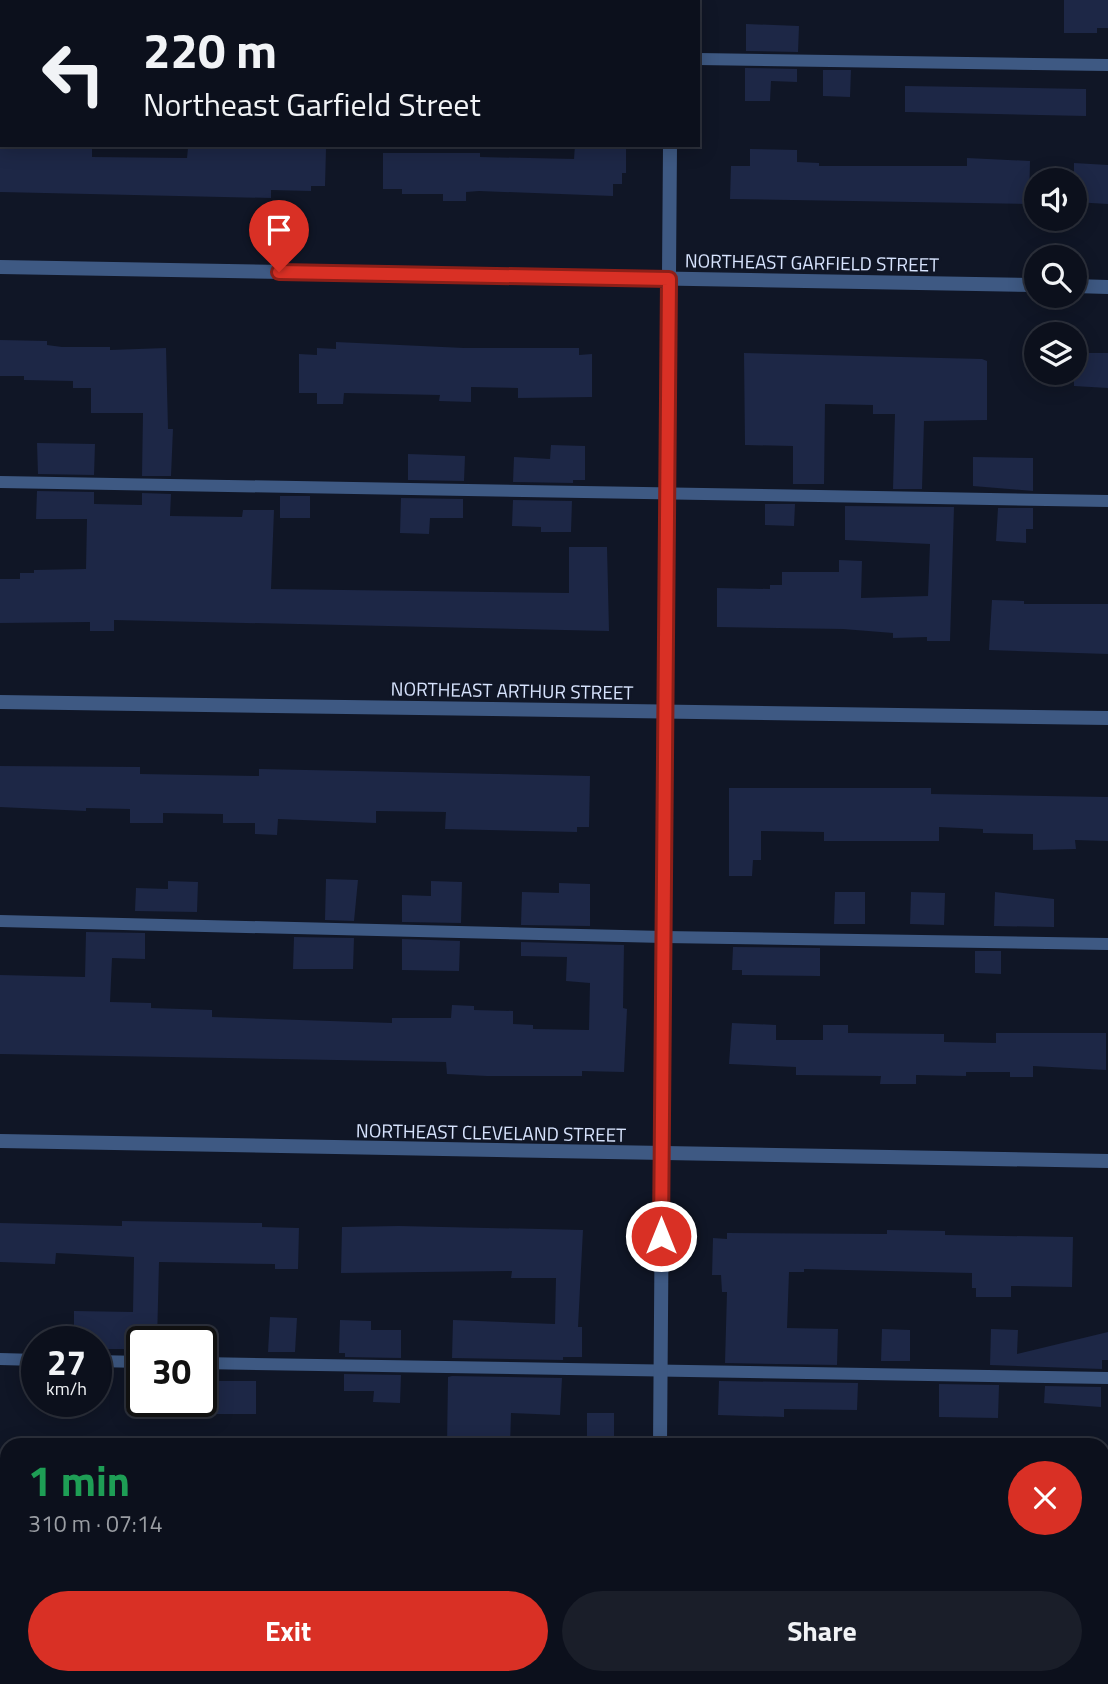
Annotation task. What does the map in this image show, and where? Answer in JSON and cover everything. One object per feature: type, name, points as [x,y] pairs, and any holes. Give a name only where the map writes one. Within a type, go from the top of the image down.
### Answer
[{"type":"street","points":[[660,1438],[670,147]]},
{"type":"street","name":"NORTHEAST GARFIELD STREET","points":[[0,267],[1024,285]]},
{"type":"street","points":[[1087,286],[1108,286]]},
{"type":"street","name":"NORTHEAST ARTHUR STREET","points":[[0,702],[1108,718]]},
{"type":"street","name":"NORTHEAST CLEVELAND STREET","points":[[0,1141],[1108,1161]]},
{"type":"lane","points":[[700,59],[1108,65]]},
{"type":"lane","points":[[0,482],[1108,501]]},
{"type":"lane","points":[[0,921],[664,937],[1108,944]]},
{"type":"lane","points":[[0,1359],[21,1360]]},
{"type":"lane","points":[[217,1363],[1108,1378]]},
{"type":"building","points":[[1064,0],[1108,0],[1108,28],[1097,28],[1097,33],[1064,33]]},
{"type":"building","points":[[746,24],[799,26],[798,52],[746,51]]},
{"type":"building","points":[[745,68],[797,69],[797,82],[771,81],[770,101],[745,101]]},
{"type":"building","points":[[823,70],[851,70],[850,97],[823,96]]},
{"type":"building","points":[[905,86],[1086,89],[1086,116],[905,112]]},
{"type":"building","points":[[0,147],[92,147],[92,157],[187,158],[188,148],[201,147],[326,149],[325,186],[311,186],[311,191],[271,190],[271,198],[0,192]]},
{"type":"building","points":[[575,147],[623,147],[626,149],[626,173],[622,173],[622,184],[613,184],[613,196],[479,191],[466,192],[466,201],[443,201],[443,194],[402,194],[402,189],[383,189],[383,153],[480,153],[480,157],[574,159]]},
{"type":"building","points":[[750,149],[797,150],[797,162],[819,163],[819,166],[967,166],[967,158],[1030,161],[1030,168],[1024,168],[1024,204],[730,199],[731,166],[750,166]]},
{"type":"building","points":[[1074,163],[1108,165],[1108,204],[1087,203],[1087,168],[1074,168]]},
{"type":"building","points":[[0,340],[47,341],[47,345],[110,347],[110,350],[166,348],[168,429],[173,429],[171,476],[142,476],[143,413],[91,413],[91,388],[73,388],[73,381],[24,380],[24,376],[0,376]]},
{"type":"building","points":[[336,342],[464,348],[579,348],[579,355],[592,354],[592,397],[518,398],[518,388],[471,387],[471,402],[439,401],[440,395],[344,393],[343,404],[317,404],[317,393],[299,393],[299,354],[317,355],[317,348],[336,349]]},
{"type":"building","points":[[744,353],[982,359],[987,361],[987,420],[924,421],[922,489],[893,489],[895,414],[873,414],[873,405],[825,404],[824,484],[793,484],[793,446],[745,445]]},
{"type":"building","points":[[1087,353],[1108,353],[1108,388],[1074,386],[1087,385]]},
{"type":"building","points":[[37,443],[95,444],[94,475],[38,474]]},
{"type":"building","points":[[551,445],[585,446],[585,480],[573,480],[573,483],[513,482],[514,457],[550,459]]},
{"type":"building","points":[[408,454],[465,456],[464,481],[408,480]]},
{"type":"building","points":[[973,457],[1033,458],[1033,491],[973,486]]},
{"type":"building","points":[[37,491],[94,492],[94,504],[142,505],[142,493],[171,494],[170,516],[242,517],[243,510],[274,510],[271,589],[569,593],[569,547],[607,547],[609,631],[114,620],[114,631],[90,631],[90,622],[0,623],[0,579],[20,579],[20,573],[34,573],[34,570],[86,569],[87,519],[36,519]]},
{"type":"building","points":[[280,496],[310,496],[310,518],[280,518]]},
{"type":"building","points":[[401,498],[463,499],[463,518],[430,518],[429,534],[400,533]]},
{"type":"building","points":[[513,500],[572,501],[571,532],[541,532],[541,527],[512,526]]},
{"type":"building","points":[[765,504],[795,504],[794,526],[765,525]]},
{"type":"building","points":[[845,506],[954,507],[950,641],[927,641],[927,637],[893,638],[893,633],[843,629],[717,627],[717,588],[770,589],[770,585],[782,585],[782,572],[839,572],[839,560],[862,561],[861,598],[928,596],[930,544],[845,540]]},
{"type":"building","points":[[998,508],[1033,508],[1033,529],[1026,529],[1026,543],[996,541]]},
{"type":"building","points":[[992,600],[1024,601],[1024,604],[1108,604],[1108,654],[989,650]]},
{"type":"building","points":[[0,766],[140,767],[140,774],[259,776],[259,769],[590,776],[589,827],[577,827],[577,832],[445,829],[446,812],[376,811],[376,823],[278,819],[277,835],[255,834],[255,823],[223,823],[223,814],[163,813],[163,823],[130,823],[130,809],[86,808],[86,811],[0,807]]},
{"type":"building","points":[[729,788],[931,788],[931,794],[1108,797],[1108,841],[1075,840],[1076,849],[1033,850],[1033,834],[983,833],[983,829],[939,827],[939,841],[824,841],[824,832],[761,831],[761,860],[753,860],[752,876],[729,876]]},
{"type":"building","points":[[326,879],[358,880],[354,921],[325,920]]},
{"type":"building","points":[[168,881],[198,882],[197,912],[135,911],[136,888],[168,889]]},
{"type":"building","points":[[431,881],[462,882],[461,923],[402,922],[402,895],[431,896]]},
{"type":"building","points":[[559,883],[590,884],[590,926],[521,925],[522,892],[559,893]]},
{"type":"building","points":[[835,892],[865,892],[865,924],[834,924]]},
{"type":"building","points":[[911,892],[945,893],[944,925],[910,924]]},
{"type":"building","points":[[995,892],[1054,899],[1054,927],[994,926]]},
{"type":"building","points":[[86,932],[145,933],[145,959],[112,958],[110,1002],[151,1003],[151,1008],[212,1010],[212,1017],[392,1023],[392,1018],[451,1018],[452,1005],[474,1006],[474,1010],[513,1011],[513,1024],[533,1025],[533,1029],[589,1030],[590,983],[566,981],[567,957],[521,956],[521,942],[624,945],[623,1008],[627,1009],[624,1072],[582,1071],[582,1076],[487,1076],[447,1074],[446,1062],[0,1054],[0,975],[85,977]]},
{"type":"building","points":[[294,937],[354,938],[353,969],[293,969]]},
{"type":"building","points":[[402,939],[460,941],[459,971],[402,970]]},
{"type":"building","points":[[733,947],[820,948],[820,976],[742,975],[742,970],[732,970]]},
{"type":"building","points":[[975,951],[1001,951],[1001,974],[975,973]]},
{"type":"building","points":[[732,1023],[776,1025],[776,1040],[823,1040],[823,1025],[848,1025],[848,1033],[944,1034],[944,1042],[996,1043],[996,1033],[1106,1033],[1106,1070],[1033,1066],[1033,1077],[1010,1077],[1010,1072],[966,1072],[966,1076],[916,1075],[916,1084],[880,1084],[881,1076],[796,1075],[796,1067],[729,1064]]},
{"type":"building","points":[[122,1221],[262,1223],[262,1227],[299,1228],[298,1269],[275,1269],[275,1264],[159,1262],[157,1326],[126,1326],[126,1349],[112,1349],[112,1326],[74,1326],[74,1311],[133,1312],[134,1257],[56,1253],[55,1264],[0,1262],[0,1223],[122,1226]]},
{"type":"building","points":[[342,1227],[583,1230],[578,1327],[582,1327],[582,1357],[563,1357],[563,1360],[452,1358],[453,1320],[555,1324],[556,1278],[511,1278],[512,1271],[341,1273]]},
{"type":"building","points":[[887,1230],[945,1231],[945,1235],[1073,1237],[1072,1287],[1011,1286],[1011,1297],[976,1297],[976,1288],[972,1288],[972,1273],[804,1269],[804,1272],[789,1272],[787,1328],[838,1329],[837,1365],[725,1363],[727,1292],[722,1292],[721,1275],[712,1275],[713,1238],[727,1239],[727,1233],[887,1234]]},
{"type":"building","points":[[270,1317],[297,1318],[295,1352],[268,1352]]},
{"type":"building","points":[[340,1320],[371,1321],[371,1330],[401,1330],[401,1358],[345,1357],[345,1353],[339,1353]]},
{"type":"building","points":[[882,1329],[910,1330],[910,1361],[881,1361]]},
{"type":"building","points":[[991,1329],[1018,1330],[1017,1354],[1108,1332],[1108,1360],[1102,1360],[1102,1369],[990,1365]]},
{"type":"building","points":[[344,1374],[401,1375],[400,1403],[373,1402],[374,1391],[344,1391]]},
{"type":"building","points":[[448,1377],[562,1378],[560,1415],[511,1413],[510,1438],[447,1438]]},
{"type":"building","points":[[217,1381],[256,1381],[256,1414],[217,1414]]},
{"type":"building","points":[[719,1381],[858,1383],[857,1410],[784,1409],[784,1417],[718,1415]]},
{"type":"building","points":[[939,1384],[999,1385],[998,1418],[939,1417]]},
{"type":"building","points":[[1045,1386],[1101,1387],[1101,1407],[1044,1403]]},
{"type":"building","points":[[587,1413],[614,1413],[614,1438],[587,1438]]},
{"type":"route","points":[[279,272],[669,279],[661,1236]]}]
